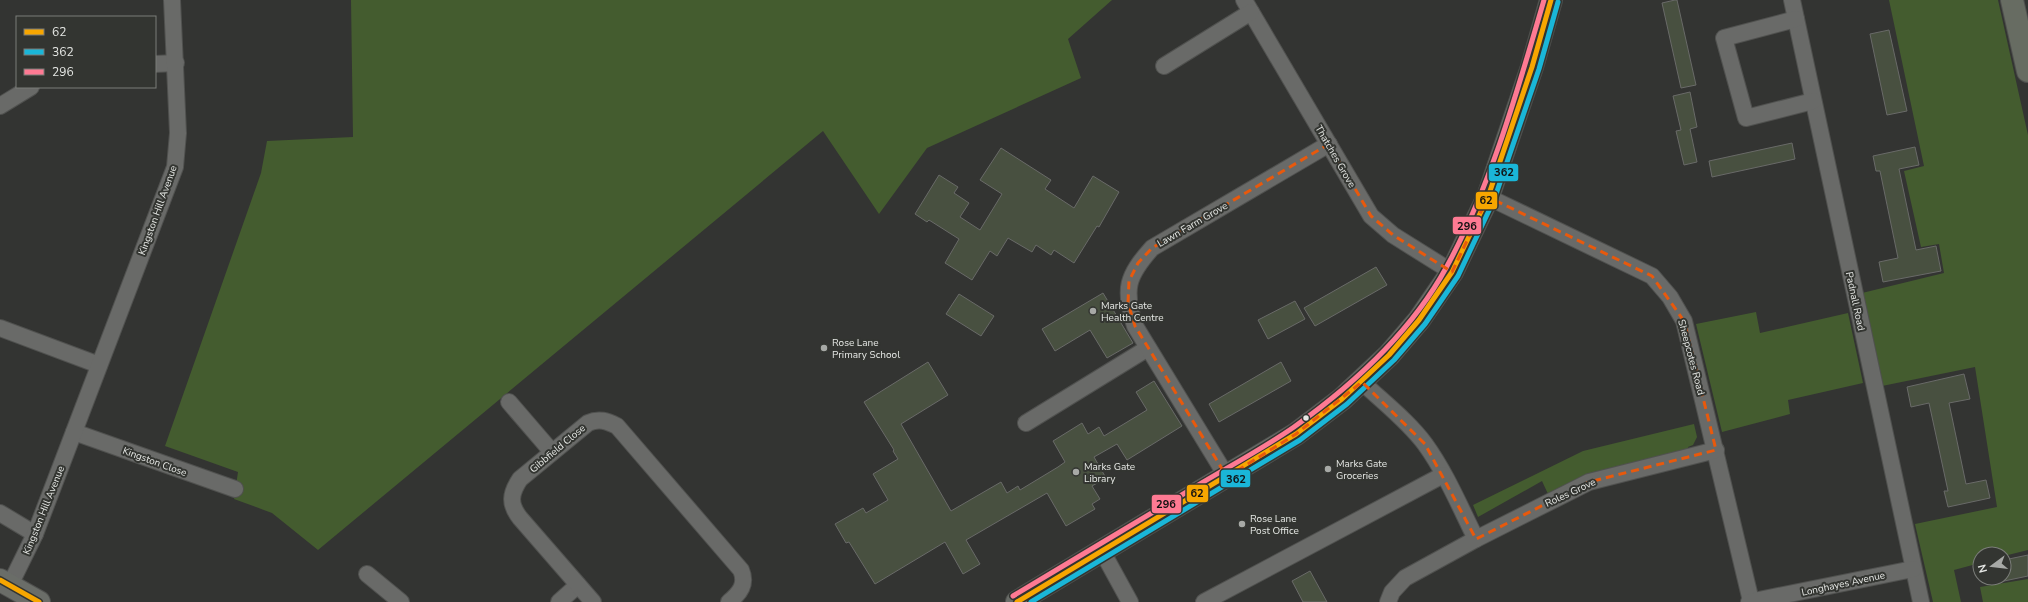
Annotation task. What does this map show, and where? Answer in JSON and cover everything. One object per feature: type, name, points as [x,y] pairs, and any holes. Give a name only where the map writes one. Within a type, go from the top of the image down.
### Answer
[{"type":"highway","points":[[2012,0],[2028,71]]},
{"type":"street","name":"Kingston Hill Avenue","points":[[5,583],[35,534],[175,167],[178,133],[172,0]]},
{"type":"street","points":[[1017,602],[1227,477],[1296,434],[1362,382],[1390,355],[1452,272],[1488,197],[1532,67],[1551,0]]},
{"type":"street","name":"Padnall Road","points":[[1792,0],[1912,569],[1921,602]]},
{"type":"street","name":"Thatches Grove","points":[[1164,66],[1248,6],[1371,216],[1393,236],[1452,272]]},
{"type":"street","points":[[1796,20],[1724,38],[1746,118],[1813,101]]},
{"type":"street","points":[[156,64],[176,63]]},
{"type":"street","points":[[0,106],[29,88]]},
{"type":"street","name":"Lawn Farm Grove","points":[[1227,477],[1135,326],[1128,303],[1130,281],[1138,263],[1152,248],[1329,144]]},
{"type":"street","name":"Sheepcotes Road","points":[[1488,197],[1652,276],[1670,297],[1684,321],[1716,450],[1750,602]]},
{"type":"street","points":[[0,328],[99,365]]},
{"type":"street","points":[[1026,423],[1148,348]]},
{"type":"street","points":[[1362,382],[1417,434],[1436,460],[1476,539]]},
{"type":"street","points":[[509,402],[552,452]]},
{"type":"street","name":"Gibbfield Close","points":[[593,602],[520,518],[514,509],[511,498],[514,488],[520,479],[588,422],[595,420],[607,420],[617,426],[741,570],[744,577],[743,586],[730,602]]},
{"type":"street","name":"Kingston Close","points":[[74,432],[235,489]]},
{"type":"street","name":"Roles Grove","points":[[1388,602],[1392,592],[1404,578],[1476,539],[1589,482],[1716,450]]},
{"type":"street","points":[[1204,602],[1443,475]]},
{"type":"street","points":[[0,513],[35,534]]},
{"type":"street","points":[[1102,551],[1130,602]]},
{"type":"street","name":"Longhayes Avenue","points":[[1750,602],[1912,569]]},
{"type":"street","points":[[367,574],[401,602]]},
{"type":"street","points":[[5,583],[39,602]]},
{"type":"street","points":[[559,602],[578,585]]},
{"type":"highlighted area","points":[[1329,144],[1371,216],[1393,235],[1452,272],[1488,197],[1652,276],[1684,321],[1716,450],[1589,482],[1476,539],[1425,444],[1362,382],[1296,434],[1227,477],[1135,326],[1128,303],[1129,281],[1138,263],[1152,248]]},
{"type":"green space","points":[[351,0],[1112,0],[1068,39],[1081,78],[927,148],[879,214],[823,131],[318,550],[272,513],[234,499],[238,472],[165,446],[261,173],[267,141],[353,137]]},
{"type":"green space","points":[[1889,0],[1998,0],[2028,135],[2028,550],[2012,554],[2012,546],[1972,546],[1972,565],[1954,570],[1961,602],[1933,602],[1915,524],[1997,507],[1975,367],[1882,386],[1862,293],[1944,273],[1939,244],[1921,247],[1904,171],[1924,166]]},
{"type":"green space","points":[[1756,312],[1760,333],[1848,313],[1863,383],[1788,400],[1790,414],[1722,432],[1696,324]]},
{"type":"green space","points":[[1694,424],[1697,437],[1693,445],[1688,447],[1689,451],[1594,472],[1548,494],[1542,481],[1478,517],[1473,505],[1583,451]]},
{"type":"green space","points":[[2028,579],[2028,602],[1983,602],[1980,587],[2012,586],[2012,582]]},
{"type":"building","points":[[1677,0],[1696,85],[1681,88],[1662,3]]},
{"type":"building","points":[[1889,30],[1907,111],[1887,115],[1870,34]]},
{"type":"building","points":[[1690,92],[1697,127],[1690,129],[1697,162],[1684,165],[1676,131],[1681,130],[1673,96]]},
{"type":"building","points":[[1792,143],[1795,159],[1712,177],[1709,161]]},
{"type":"building","points":[[1915,147],[1919,165],[1899,169],[1916,250],[1936,246],[1941,271],[1883,282],[1879,262],[1898,258],[1880,171],[1876,171],[1873,156]]},
{"type":"building","points":[[1001,148],[1051,180],[1045,189],[1074,208],[1093,176],[1119,192],[1099,227],[1097,226],[1074,263],[1054,250],[1051,255],[1036,245],[1032,252],[1008,238],[997,256],[990,251],[972,280],[945,263],[959,239],[929,220],[927,222],[915,214],[939,175],[958,187],[954,193],[969,203],[960,217],[980,230],[1002,194],[980,180]]},
{"type":"building","points":[[1376,267],[1387,285],[1315,326],[1304,308]]},
{"type":"building","name":"Marks Gate Health Centre","points":[[1103,293],[1133,343],[1107,358],[1090,330],[1055,351],[1042,329]]},
{"type":"building","points":[[959,294],[994,316],[981,336],[946,314]]},
{"type":"building","points":[[1295,301],[1305,319],[1268,339],[1258,320]]},
{"type":"building","points":[[928,362],[948,395],[901,424],[951,511],[1001,482],[1007,493],[1018,486],[1020,490],[1058,467],[1065,462],[1053,441],[1082,423],[1088,434],[1099,427],[1104,436],[1147,410],[1136,392],[1154,381],[1182,426],[1127,460],[1117,444],[1094,457],[1106,478],[1092,486],[1100,499],[1092,504],[1095,509],[1066,526],[1047,493],[966,540],[980,564],[963,574],[945,542],[875,584],[849,542],[846,543],[835,524],[863,508],[866,513],[888,500],[873,474],[898,459],[864,402]]},
{"type":"building","points":[[1281,362],[1291,381],[1219,422],[1209,404]]},
{"type":"building","points":[[1964,374],[1970,399],[1949,403],[1966,484],[1986,480],[1990,498],[1948,507],[1944,491],[1948,491],[1929,403],[1911,407],[1907,387]]},
{"type":"building","points":[[2028,555],[2028,576],[2012,579],[2012,558]]},
{"type":"building","points":[[1310,571],[1327,602],[1303,602],[1292,581]]},
{"type":"transit line","name":"296","points":[[1013,596],[1203,482],[1256,452],[1294,427],[1316,411],[1359,375],[1398,335],[1416,314],[1446,268],[1477,204],[1502,137],[1544,0]]},
{"type":"transit line","name":"62","points":[[1017,602],[1296,434],[1342,399],[1389,355],[1419,320],[1452,272],[1488,197],[1532,67],[1551,0]]},
{"type":"transit line","name":"362","points":[[1031,602],[1300,440],[1347,404],[1394,360],[1425,324],[1458,276],[1494,200],[1539,69],[1558,2]]},
{"type":"transit line","name":"62","points":[[0,580],[39,602]]},
{"type":"place","name":"Marks Gate Health Centre","points":[[1093,311]]},
{"type":"place","name":"Rose Lane Primary School","points":[[824,348]]},
{"type":"place","name":"Marks Gate Groceries","points":[[1328,469]]},
{"type":"place","name":"Marks Gate Library","points":[[1076,472]]},
{"type":"place","name":"Rose Lane Post Office","points":[[1242,524]]}]
